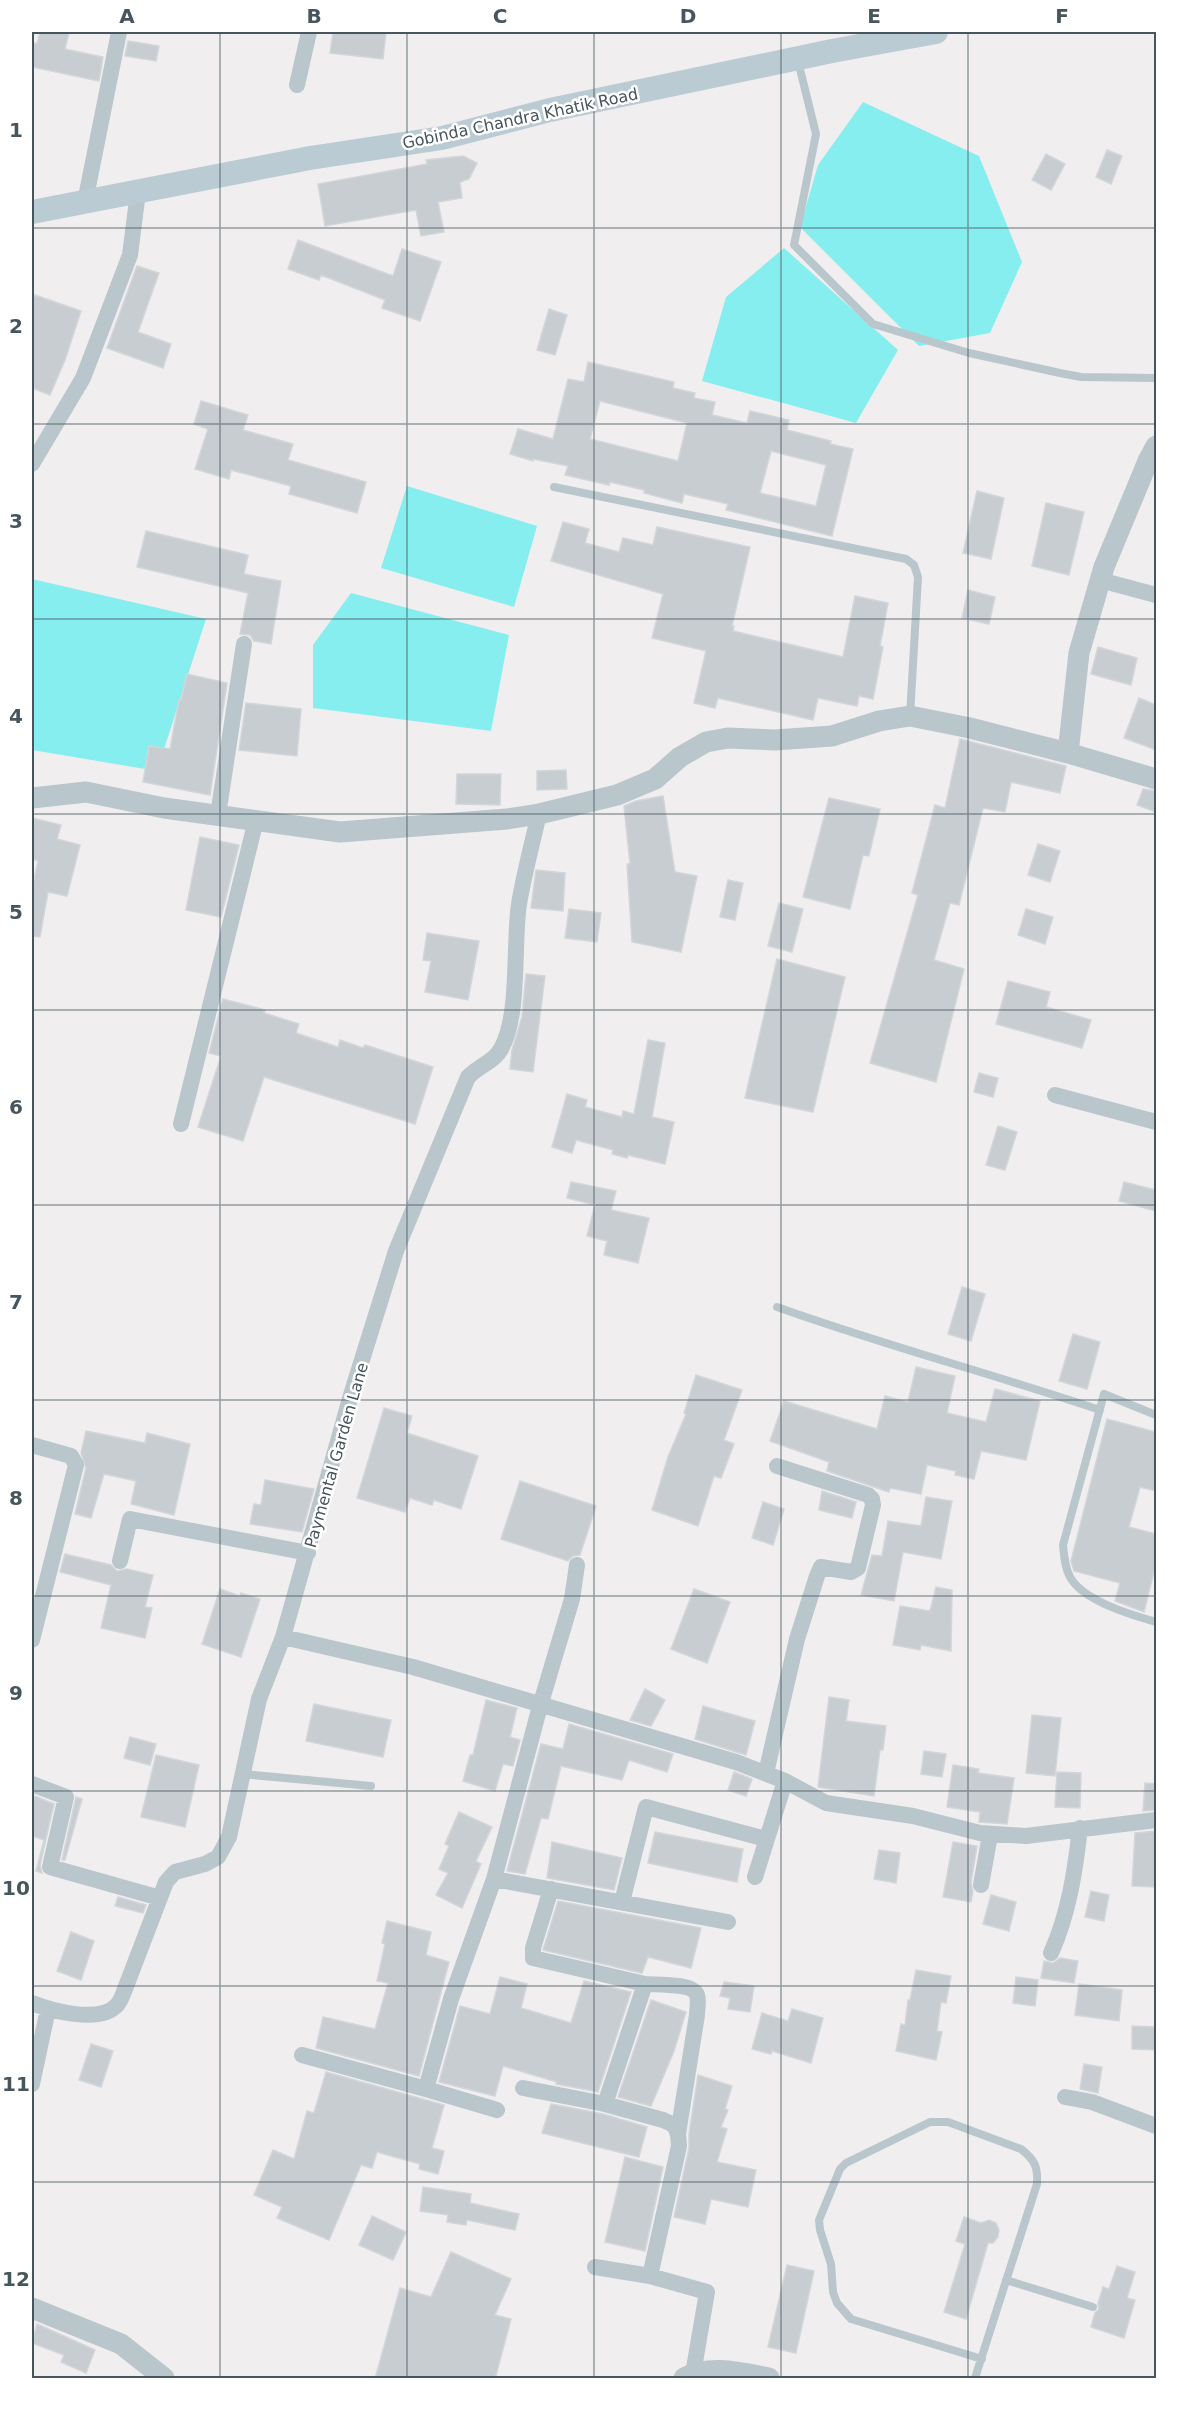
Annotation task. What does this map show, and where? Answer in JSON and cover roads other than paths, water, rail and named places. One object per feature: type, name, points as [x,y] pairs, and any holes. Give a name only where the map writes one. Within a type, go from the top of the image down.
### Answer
[{"type":"main road","name":"Gobinda Chandra Khatik Road","points":[[32,212],[310,158],[442,138],[550,110],[798,58],[936,32]]},
{"type":"street","points":[[85,202],[119,32]]},
{"type":"street","points":[[297,85],[309,32]]},
{"type":"street","points":[[32,464],[83,378],[130,255],[138,192]]},
{"type":"street","points":[[1068,753],[1079,653],[1100,580],[1156,446]]},
{"type":"street","points":[[1100,580],[1156,595]]},
{"type":"street","points":[[219,815],[244,644]]},
{"type":"street","points":[[32,798],[86,792],[164,808],[340,832],[507,819],[539,814],[617,795],[655,779],[680,757],[706,742],[728,738],[776,740],[832,736],[879,721],[910,716],[970,728],[1068,753],[1156,779]]},
{"type":"street","name":"Paymental Garden Lane","points":[[32,2003],[48,2009],[98,2016],[118,2004],[166,1882],[175,1872],[206,1864],[218,1857],[229,1836],[258,1699],[283,1637],[351,1395],[396,1251],[468,1077],[476,1068],[492,1060],[502,1048],[507,1036],[519,905],[539,814]]},
{"type":"street","points":[[181,1124],[256,820]]},
{"type":"street","points":[[1055,1095],[1156,1122]]},
{"type":"street","points":[[32,1445],[71,1456],[76,1465],[32,1640]]},
{"type":"street","points":[[766,1773],[797,1639],[817,1576],[821,1566],[851,1572],[858,1568],[873,1504],[872,1499],[868,1496],[777,1466]]},
{"type":"street","points":[[120,1561],[130,1519],[308,1553]]},
{"type":"street","points":[[426,2089],[451,2000],[494,1879],[540,1706],[572,1599],[577,1565]]},
{"type":"street","points":[[283,1637],[413,1667],[736,1762],[784,1781],[826,1803],[914,1816],[990,1835],[1026,1836],[1156,1820]]},
{"type":"street","points":[[755,1877],[784,1781]]},
{"type":"street","points":[[32,1784],[66,1797],[50,1867],[160,1899]]},
{"type":"street","points":[[622,1902],[646,1807],[766,1839]]},
{"type":"street","points":[[1052,1953],[1060,1934],[1071,1890],[1080,1828]]},
{"type":"street","points":[[981,1885],[990,1835]]},
{"type":"street","points":[[494,1879],[728,1922]]},
{"type":"street","points":[[552,1889],[533,1948],[533,1958],[645,1984],[688,1987],[696,1992],[697,2015],[678,2134],[679,2145],[650,2276]]},
{"type":"street","points":[[604,2104],[645,1984]]},
{"type":"street","points":[[32,2084],[48,2009]]},
{"type":"street","points":[[302,2055],[497,2110]]},
{"type":"street","points":[[524,2088],[604,2104],[663,2120],[674,2125],[678,2134]]},
{"type":"street","points":[[1065,2097],[1092,2102],[1156,2126]]},
{"type":"street","points":[[596,2267],[650,2276],[707,2292],[689,2376],[716,2371],[737,2372],[769,2379]]},
{"type":"street","points":[[32,2308],[122,2344],[164,2379]]},
{"type":"lane","points":[[798,58],[816,134],[794,245],[873,324],[969,353],[1060,373],[1082,377],[1156,378]]},
{"type":"lane","points":[[554,487],[906,559],[914,565],[918,578],[910,716]]},
{"type":"lane","points":[[777,1307],[1100,1410]]},
{"type":"lane","points":[[1156,1415],[1104,1394],[1063,1545],[1070,1579],[1090,1596],[1123,1613],[1156,1622]]},
{"type":"lane","points":[[242,1774],[371,1786]]},
{"type":"lane","points":[[975,2379],[1036,2184],[1036,2166],[1031,2157],[1021,2150],[939,2120],[930,2122],[846,2163],[840,2169],[819,2220],[820,2230],[831,2264],[833,2292],[844,2314],[851,2319],[981,2359]]},
{"type":"lane","points":[[1006,2280],[1094,2307]]},
{"type":"water","points":[[863,102],[979,156],[1022,262],[990,333],[919,346],[800,227],[818,165]]},
{"type":"water","points":[[784,248],[898,350],[856,423],[702,381],[726,297]]},
{"type":"water","points":[[407,486],[537,526],[514,607],[381,568]]},
{"type":"water","points":[[32,579],[206,619],[157,771],[32,750]]},
{"type":"water","points":[[351,593],[509,635],[491,731],[313,708],[313,645]]}]
